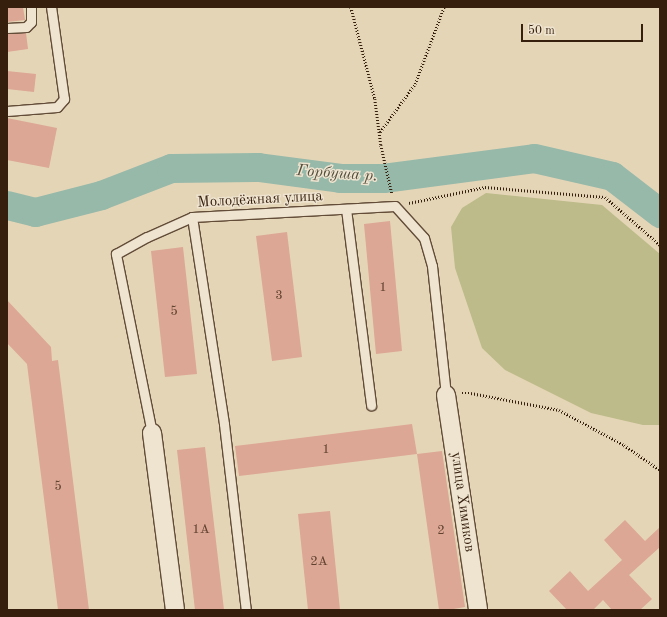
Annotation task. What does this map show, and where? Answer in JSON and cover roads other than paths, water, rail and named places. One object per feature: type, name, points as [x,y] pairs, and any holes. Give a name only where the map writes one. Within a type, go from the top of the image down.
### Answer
[{"type":"street","name":"улица Химиков","points":[[446,395],[478,610]]},
{"type":"street","points":[[152,433],[175,610]]},
{"type":"lane","points":[[7,28],[26,27],[31,22],[31,7]]},
{"type":"lane","points":[[7,111],[58,107],[64,100],[51,7]]},
{"type":"lane","name":"Молодёжная улица","points":[[152,433],[116,254],[148,237],[192,217],[395,206],[424,238],[432,266],[446,395]]},
{"type":"lane","points":[[346,209],[370,405]]},
{"type":"lane","points":[[192,217],[224,424],[246,610]]},
{"type":"waterway","name":"Горбуша р.","points":[[7,205],[35,212],[101,195],[171,168],[258,167],[340,178],[383,178],[534,158],[612,176],[660,213]]}]
